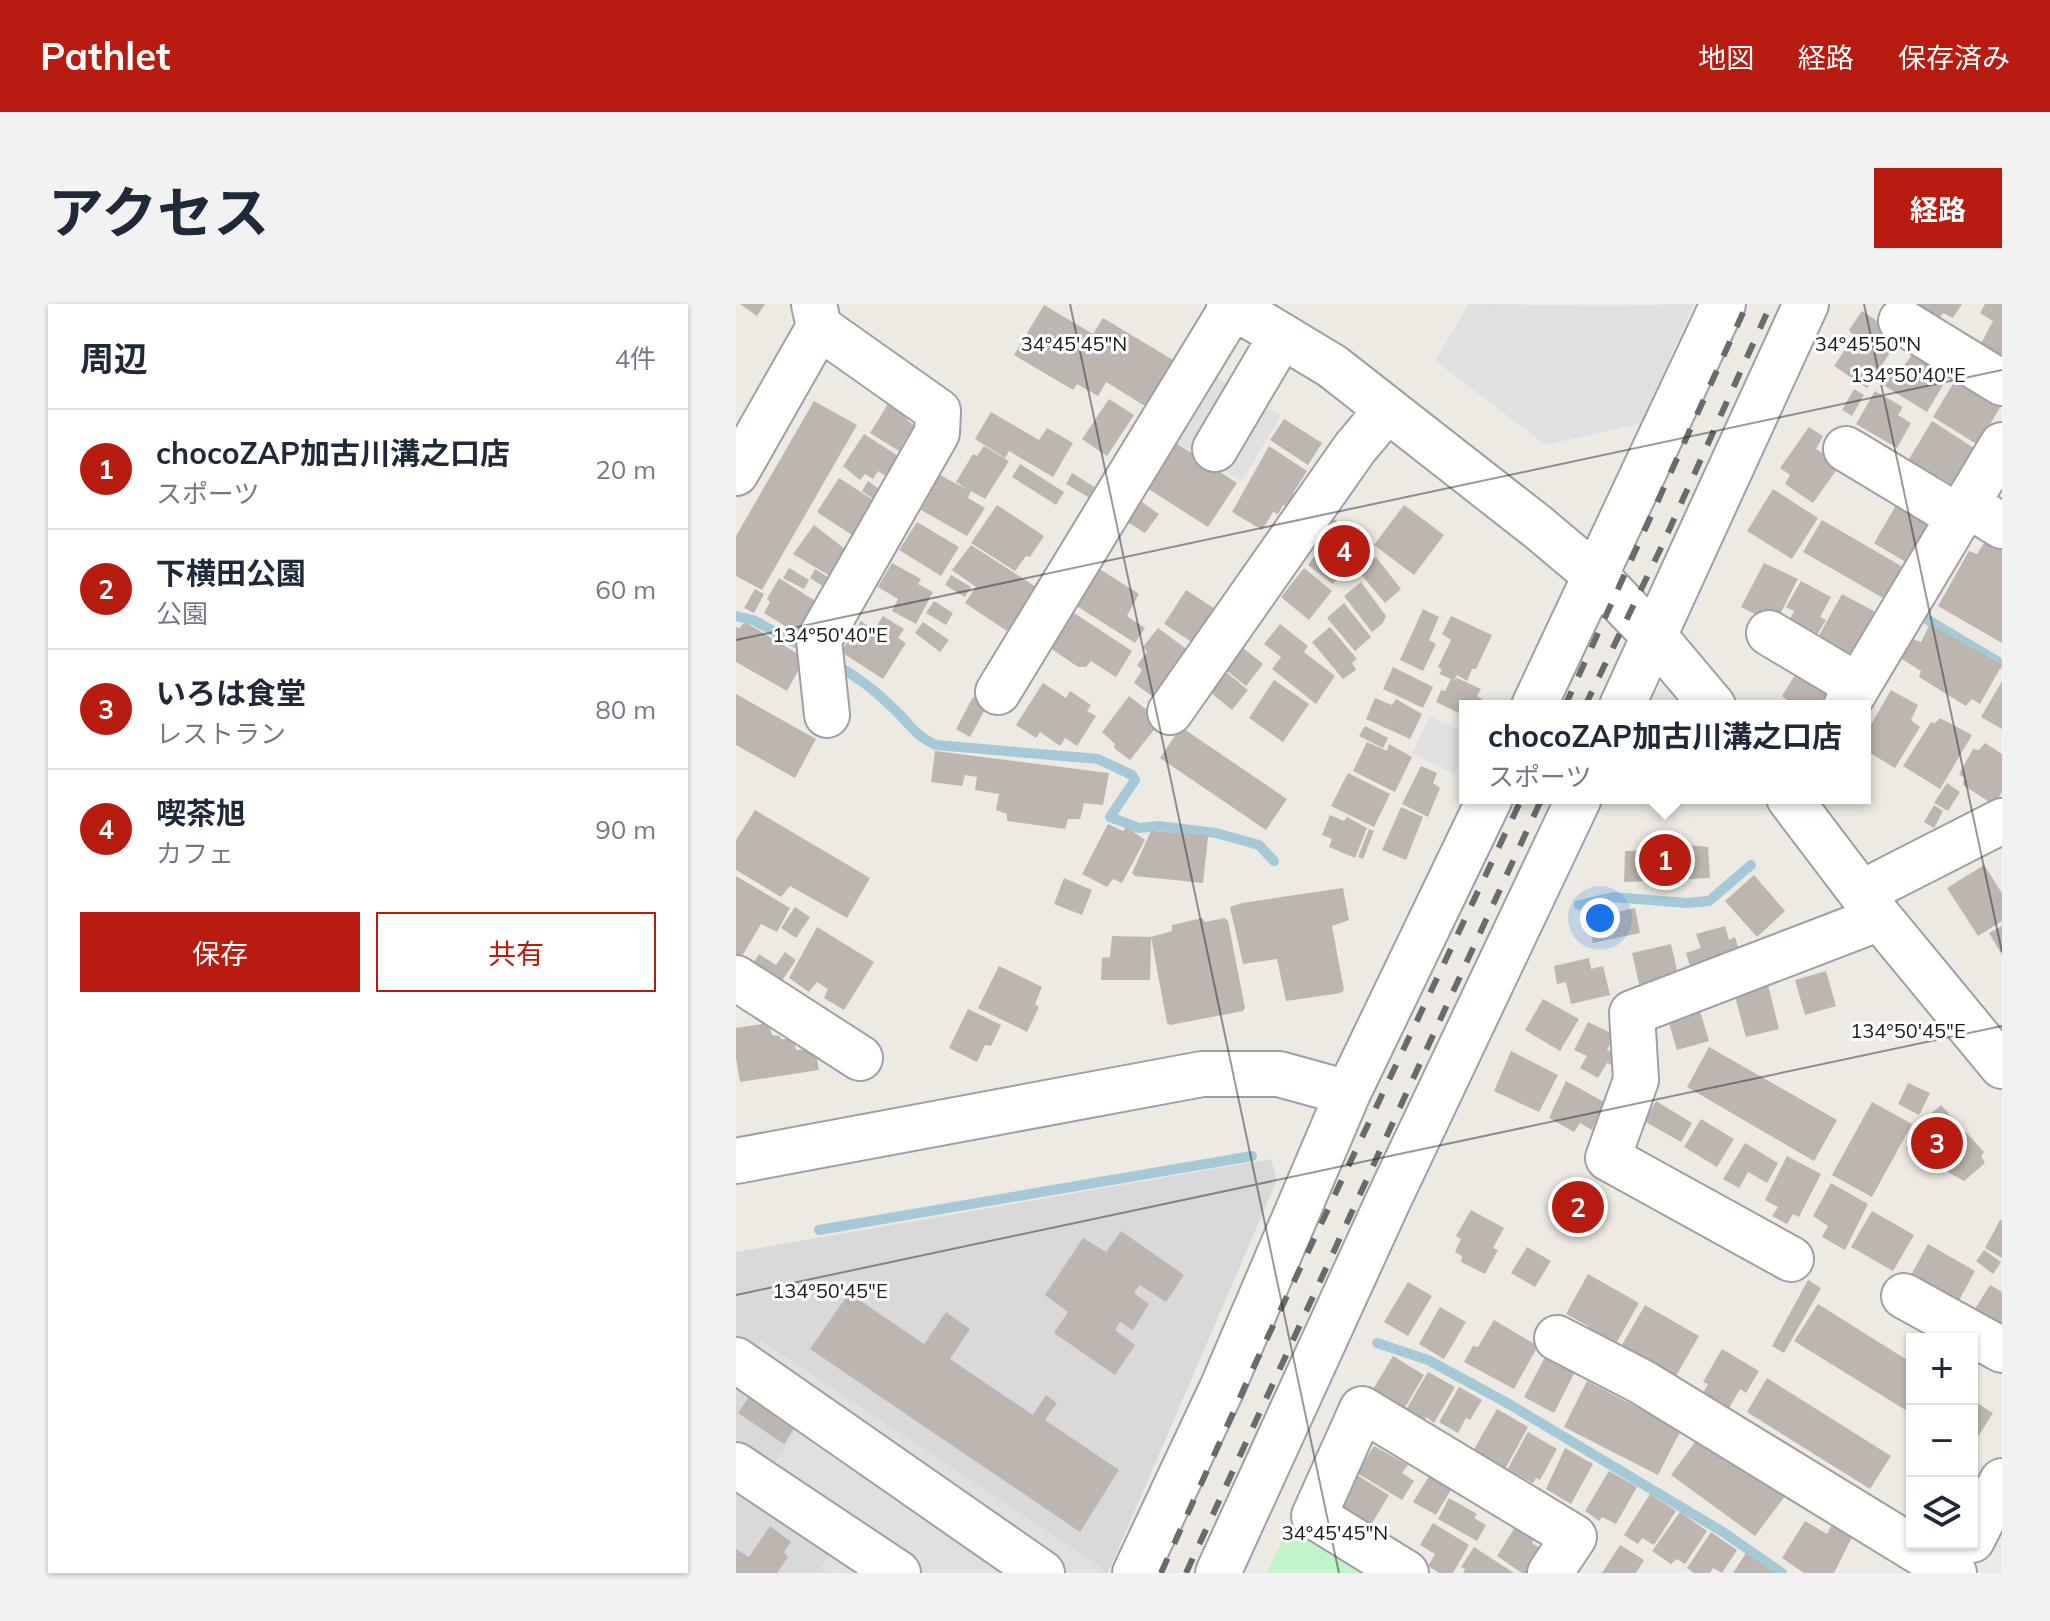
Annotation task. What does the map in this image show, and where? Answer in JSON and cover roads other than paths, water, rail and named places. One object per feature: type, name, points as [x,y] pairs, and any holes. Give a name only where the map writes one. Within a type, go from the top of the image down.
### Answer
[{"type":"street","points":[[1537,700],[1723,304]]},
{"type":"street","points":[[1625,700],[1806,304]]},
{"type":"street","points":[[1254,315],[1332,366],[1596,576],[1655,637],[1708,700]]},
{"type":"street","points":[[1215,449],[1254,315]]},
{"type":"street","points":[[998,692],[1254,315]]},
{"type":"street","points":[[736,473],[816,316],[938,411],[937,433],[819,640],[827,715]]},
{"type":"street","points":[[1901,321],[2002,383]]},
{"type":"street","points":[[1170,712],[1260,552],[1387,410]]},
{"type":"street","points":[[1769,633],[1852,696],[1976,516],[2002,445]]},
{"type":"street","points":[[1846,449],[1976,516]]},
{"type":"street","points":[[1135,1573],[1223,1386],[1348,1093],[1487,804]]},
{"type":"street","points":[[1218,1573],[1388,1201],[1576,804]]},
{"type":"street","points":[[1794,804],[1870,905],[2002,1066]]},
{"type":"street","points":[[1791,1259],[1608,1158],[1636,1080],[1632,1013],[1870,905],[2002,821]]},
{"type":"street","points":[[736,978],[860,1058]]},
{"type":"street","points":[[736,1161],[1202,1074],[1279,1074],[1348,1093]]},
{"type":"street","points":[[1904,1296],[2002,1350]]},
{"type":"street","points":[[1557,1338],[1642,1382],[1954,1573],[1981,1538],[2002,1481]]},
{"type":"street","points":[[736,1360],[1042,1573]]},
{"type":"street","points":[[1406,1573],[1314,1516],[1362,1409],[1574,1537],[1550,1573]]},
{"type":"street","points":[[736,1465],[898,1573]]},
{"type":"waterway","points":[[736,616],[753,620],[809,650]]},
{"type":"waterway","points":[[1923,617],[2002,664]]},
{"type":"waterway","points":[[834,664],[873,690],[917,733],[936,745],[1098,759],[1132,775],[1135,780],[1110,817],[1139,828],[1158,826],[1216,833],[1259,845],[1274,861]]},
{"type":"waterway","points":[[1579,905],[1613,897],[1687,903],[1709,901],[1751,865]]},
{"type":"waterway","points":[[819,1230],[1252,1156]]},
{"type":"waterway","points":[[1377,1343],[1428,1360],[1509,1404],[1723,1532],[1782,1573]]},
{"type":"railway","points":[[1568,700],[1747,304]]},
{"type":"railway","points":[[1588,700],[1660,550],[1771,304]]},
{"type":"railway","points":[[1161,1573],[1255,1364],[1519,804]]},
{"type":"railway","points":[[1186,1573],[1539,804]]},
{"type":"place","name":"喫茶旭","points":[[1344,551]]},
{"type":"place","name":"chocoZAP加古川溝之口店","points":[[1665,860]]},
{"type":"place","name":"いろは食堂","points":[[1937,1143]]},
{"type":"place","name":"下横田公園","points":[[1578,1207]]}]
